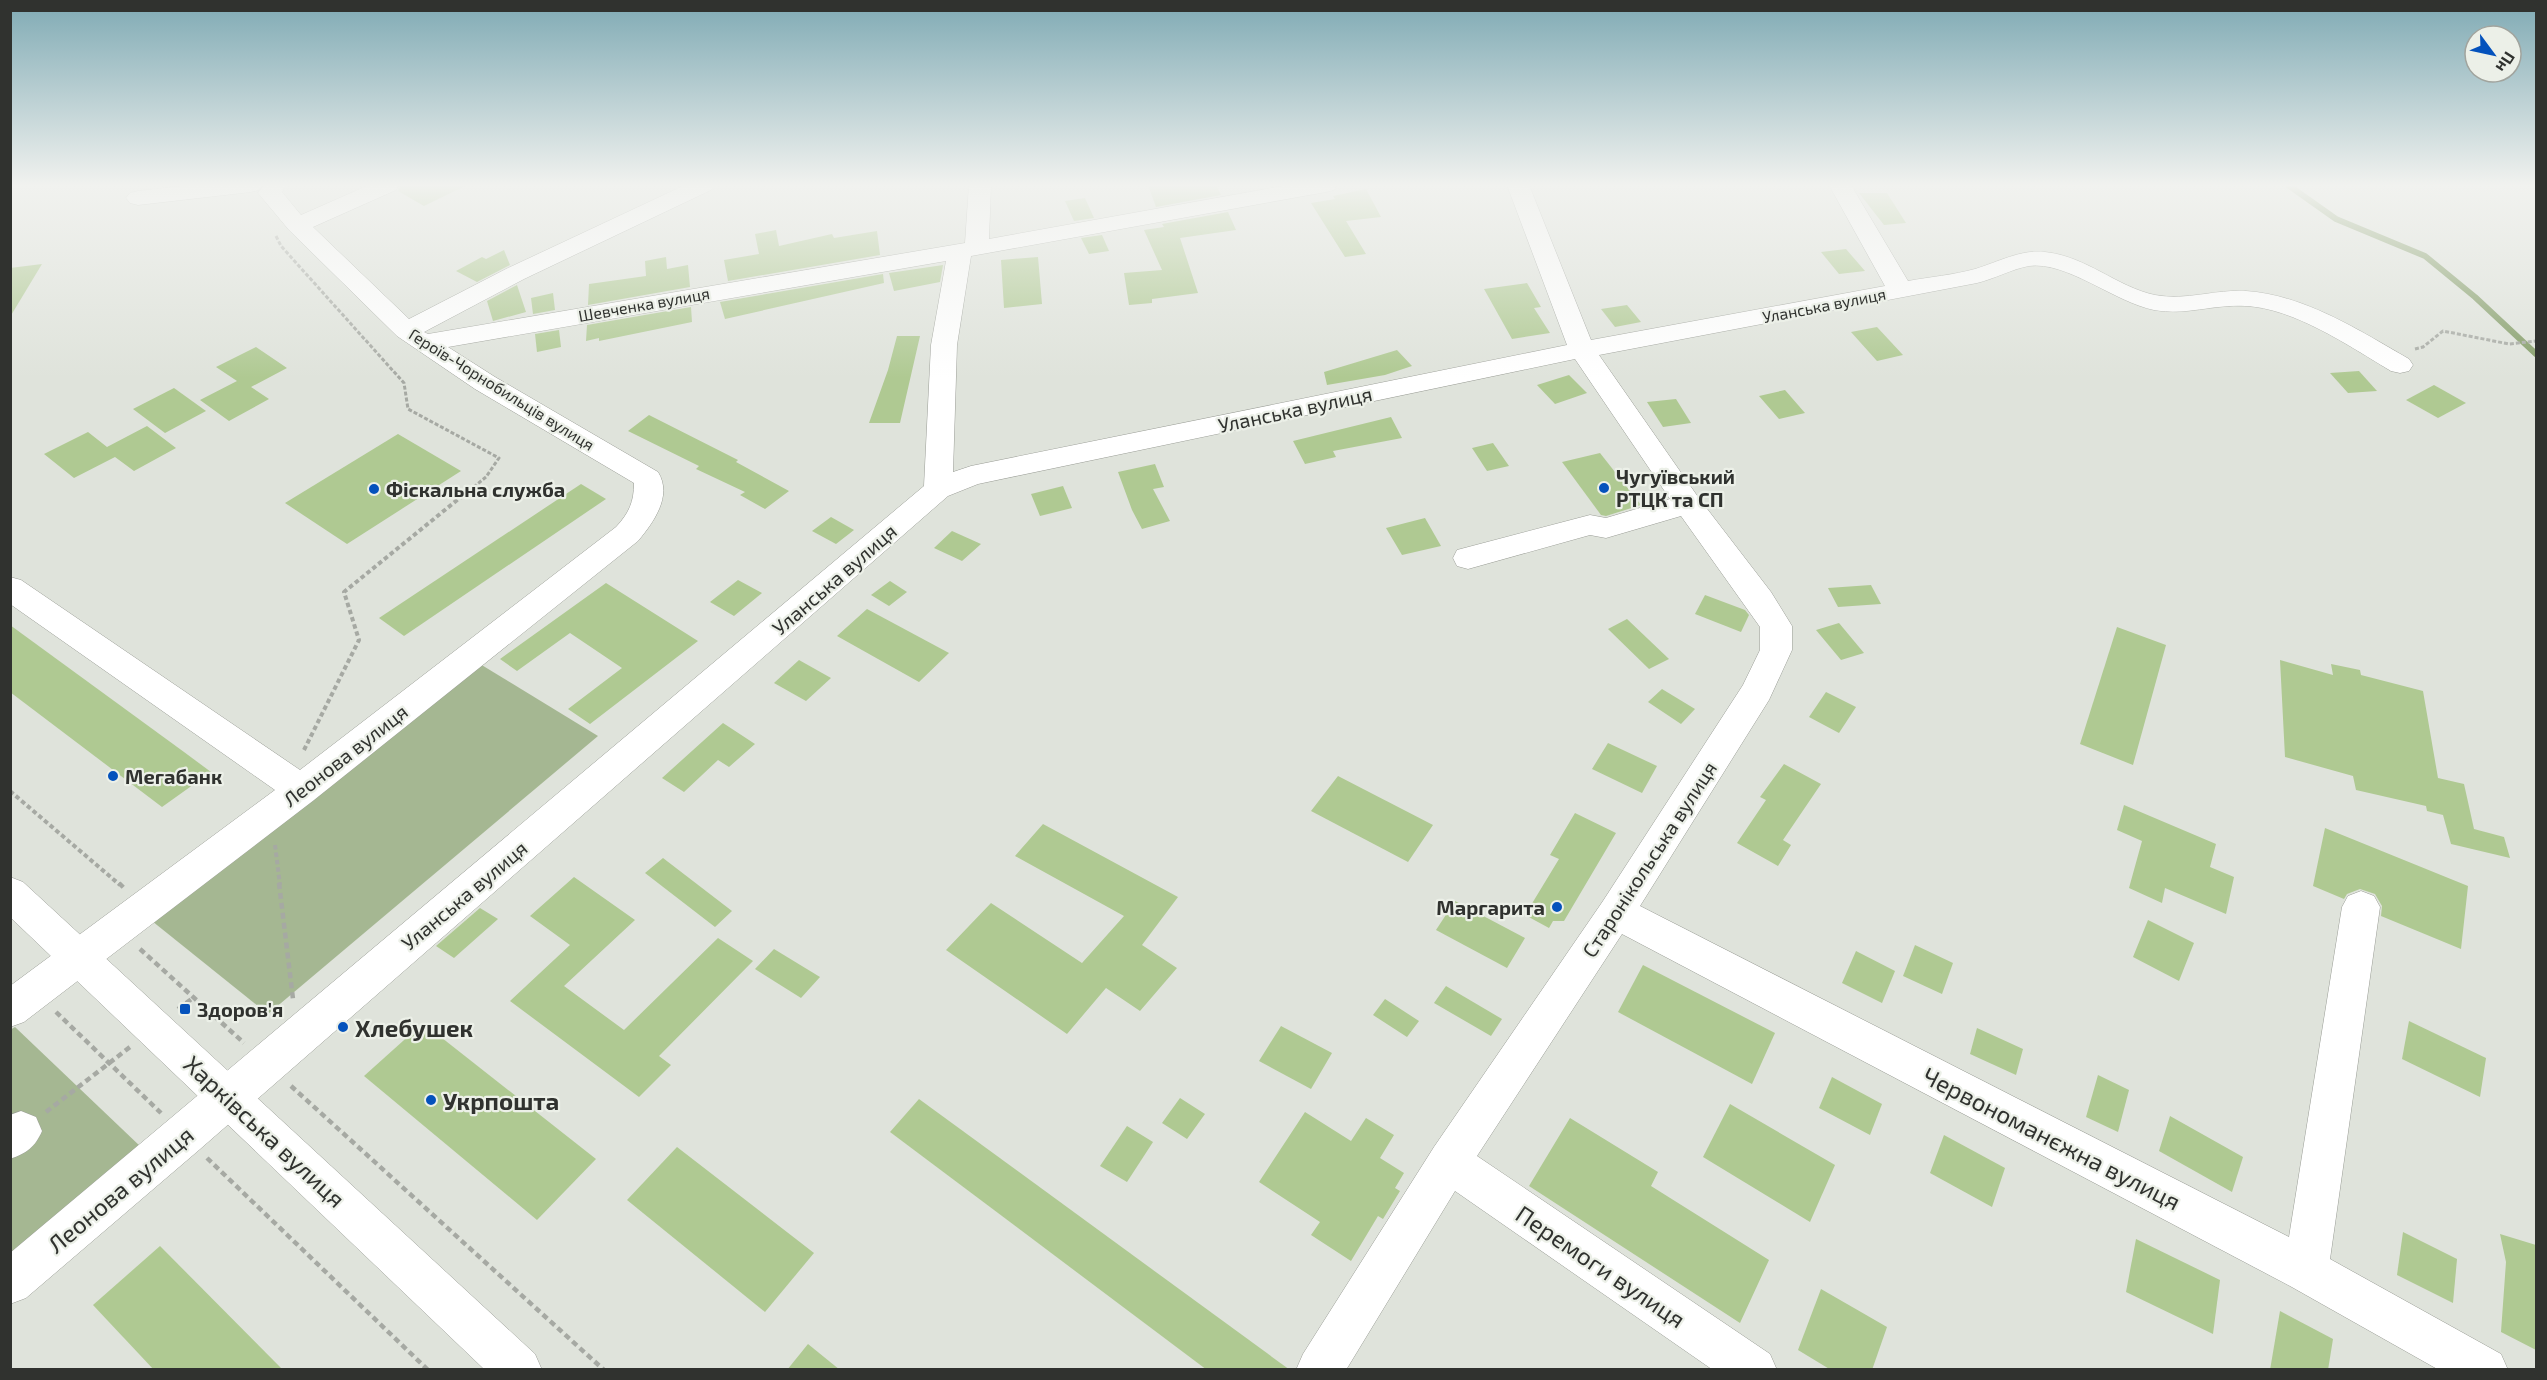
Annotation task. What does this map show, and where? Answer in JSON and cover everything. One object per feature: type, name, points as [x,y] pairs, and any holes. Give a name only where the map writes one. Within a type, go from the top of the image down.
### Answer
[{"type":"street","name":"Героїв-Чорнобильців вулиця","points":[[322,249],[414,337],[485,383],[648,479]]},
{"type":"street","points":[[414,337],[516,274],[568,249]]},
{"type":"street","name":"Шевченка вулиця","points":[[414,337],[966,249]]},
{"type":"street","points":[[938,489],[944,345],[969,249]]},
{"type":"street","points":[[1543,249],[1582,350]]},
{"type":"street","points":[[1877,249],[1900,290]]},
{"type":"street","name":"Уланська вулиця","points":[[228,1096],[938,489],[971,476],[1582,350],[1977,276],[2030,259],[2047,260],[2078,269],[2137,299],[2157,303],[2183,304],[2246,298],[2274,304],[2339,331],[2395,362]]},
{"type":"street","name":"Старонікольська вулиця","points":[[1319,1370],[1449,1162],[1616,912],[1757,691],[1776,650],[1776,626],[1760,600],[1688,504],[1582,350]]},
{"type":"street","name":"Леонова вулиця","points":[[23,1000],[148,908],[271,813],[296,785],[627,534],[646,512],[649,494],[648,479]]},
{"type":"street","points":[[1468,558],[1590,525],[1606,528],[1688,504]]},
{"type":"street","points":[[10,588],[296,785]]},
{"type":"street","name":"Харківська вулиця","points":[[10,893],[156,1027],[519,1370]]},
{"type":"street","points":[[2306,1270],[2361,907]]},
{"type":"street","name":"Червономанєжна вулиця","points":[[1616,912],[2306,1270],[2485,1370]]},
{"type":"street","name":"Леонова вулиця","points":[[10,1282],[184,1136],[228,1096]]},
{"type":"street","name":"Перемоги вулиця","points":[[1449,1162],[1754,1370]]},
{"type":"path","points":[[284,249],[404,383],[408,409],[499,458],[486,477],[344,591],[359,640],[296,785]]},
{"type":"path","points":[[2395,362],[2423,347],[2443,331],[2512,344],[2536,341]]},
{"type":"path","points":[[10,791],[148,908]]},
{"type":"path","points":[[271,813],[297,1037]]},
{"type":"path","points":[[118,930],[604,1370]]},
{"type":"path","points":[[16,1135],[193,998]]},
{"type":"path","points":[[23,1000],[109,1063],[428,1370]]},
{"type":"green space","points":[[480,664],[598,736],[268,1014],[147,917]]},
{"type":"green space","points":[[15,1027],[142,1148],[10,1257],[10,1030]]},
{"type":"building","points":[[758,249],[879,249],[880,255],[728,281],[724,260],[759,254]]},
{"type":"building","points":[[1087,249],[1109,251],[1089,254]]},
{"type":"building","points":[[1153,249],[1184,249],[1198,293],[1152,299],[1152,303],[1129,305],[1124,273],[1162,270]]},
{"type":"building","points":[[1340,249],[1363,249],[1366,254],[1345,257]]},
{"type":"building","points":[[1846,249],[1865,271],[1839,274],[1821,252]]},
{"type":"building","points":[[504,250],[510,265],[477,282],[456,271],[482,257],[486,259]]},
{"type":"building","points":[[666,257],[667,269],[688,265],[690,287],[588,305],[589,284],[646,276],[645,261]]},
{"type":"building","points":[[1038,257],[1042,304],[1004,308],[1001,260]]},
{"type":"building","points":[[42,264],[10,317],[10,268]]},
{"type":"building","points":[[943,265],[940,282],[894,291],[889,273]]},
{"type":"building","points":[[883,274],[884,283],[725,319],[720,302]]},
{"type":"building","points":[[1527,283],[1541,307],[1534,308],[1550,333],[1512,339],[1484,289]]},
{"type":"building","points":[[517,285],[526,312],[493,321],[487,301]]},
{"type":"building","points":[[553,293],[555,310],[533,314],[531,298]]},
{"type":"building","points":[[1627,305],[1641,322],[1615,327],[1601,309]]},
{"type":"building","points":[[691,307],[692,322],[599,341],[599,338],[586,341],[587,325]]},
{"type":"building","points":[[1877,327],[1903,355],[1877,361],[1851,332]]},
{"type":"building","points":[[559,330],[561,347],[537,352],[535,334]]},
{"type":"building","points":[[897,336],[920,336],[900,423],[869,423],[888,370]]},
{"type":"building","points":[[256,347],[287,368],[251,387],[269,399],[229,421],[200,400],[237,381],[216,367]]},
{"type":"building","points":[[1397,350],[1412,366],[1385,375],[1327,385],[1324,372]]},
{"type":"building","points":[[2359,371],[2377,391],[2348,393],[2330,373]]},
{"type":"building","points":[[1569,375],[1587,393],[1555,404],[1537,385]]},
{"type":"building","points":[[2434,385],[2466,403],[2438,418],[2406,400]]},
{"type":"building","points":[[174,388],[206,411],[165,433],[133,409]]},
{"type":"building","points":[[1785,390],[1805,413],[1779,419],[1759,396]]},
{"type":"building","points":[[1676,399],[1691,423],[1663,427],[1647,402]]},
{"type":"building","points":[[649,415],[738,460],[736,462],[789,491],[765,509],[740,495],[745,492],[696,469],[699,466],[628,431]]},
{"type":"building","points":[[1391,417],[1402,438],[1333,451],[1336,457],[1305,464],[1293,441]]},
{"type":"building","points":[[147,426],[176,448],[134,471],[115,457],[74,478],[44,454],[88,432],[107,447]]},
{"type":"building","points":[[398,434],[461,471],[347,544],[285,503]]},
{"type":"building","points":[[1493,443],[1509,466],[1487,471],[1472,448]]},
{"type":"building","name":"Чугуївський РТЦК та СП","points":[[1600,453],[1641,505],[1606,516],[1601,515],[1562,462]]},
{"type":"building","points":[[1155,464],[1164,487],[1153,489],[1170,521],[1142,529],[1132,510],[1118,472]]},
{"type":"building","points":[[581,484],[606,499],[404,636],[379,618]]},
{"type":"building","points":[[1063,486],[1072,508],[1040,516],[1031,494]]},
{"type":"building","points":[[831,517],[854,530],[836,544],[812,531]]},
{"type":"building","points":[[1425,518],[1441,546],[1402,555],[1386,528]]},
{"type":"building","points":[[952,531],[981,544],[962,561],[934,548]]},
{"type":"building","points":[[738,580],[762,593],[734,616],[710,602]]},
{"type":"building","points":[[890,581],[907,592],[889,606],[871,595]]},
{"type":"building","points":[[606,583],[698,641],[590,724],[568,709],[622,668],[570,633],[517,671],[500,659]]},
{"type":"building","points":[[1871,585],[1881,604],[1838,607],[1828,588]]},
{"type":"building","points":[[1705,595],[1745,610],[1749,615],[1741,632],[1695,614]]},
{"type":"building","points":[[867,609],[949,653],[919,682],[837,636]]},
{"type":"building","points":[[1627,619],[1669,659],[1649,669],[1608,629]]},
{"type":"building","points":[[1839,623],[1864,653],[1841,660],[1816,630]]},
{"type":"building","points":[[10,625],[211,772],[162,807],[10,692]]},
{"type":"building","points":[[2117,627],[2166,645],[2133,765],[2080,744]]},
{"type":"building","points":[[799,660],[831,678],[806,701],[774,683]]},
{"type":"building","points":[[2280,660],[2333,675],[2331,664],[2360,670],[2361,675],[2423,691],[2438,778],[2464,784],[2474,829],[2504,837],[2510,858],[2451,844],[2443,815],[2427,811],[2426,806],[2356,790],[2353,776],[2285,757]]},
{"type":"building","points":[[1662,689],[1695,709],[1681,724],[1648,702]]},
{"type":"building","points":[[1826,692],[1856,707],[1839,733],[1809,717]]},
{"type":"building","points":[[723,723],[755,744],[729,767],[718,760],[684,792],[662,778]]},
{"type":"building","points":[[1608,743],[1657,766],[1642,793],[1592,769]]},
{"type":"building","points":[[1784,764],[1821,784],[1783,840],[1791,845],[1778,866],[1737,843],[1766,800],[1760,797]]},
{"type":"building","points":[[1338,776],[1433,825],[1408,862],[1311,811]]},
{"type":"building","points":[[2124,805],[2216,844],[2210,867],[2234,877],[2226,914],[2165,888],[2162,903],[2129,888],[2142,841],[2117,830]]},
{"type":"building","points":[[1575,813],[1616,833],[1564,921],[1553,921],[1549,928],[1525,915],[1559,859],[1550,855]]},
{"type":"building","points":[[1043,824],[1178,897],[1142,945],[1177,968],[1140,1011],[1106,988],[1067,1034],[946,950],[991,903],[1082,963],[1124,916],[1015,856]]},
{"type":"building","points":[[2325,828],[2468,886],[2461,949],[2381,916],[2382,906],[2375,894],[2360,889],[2347,894],[2344,899],[2313,886]]},
{"type":"building","points":[[663,858],[732,911],[715,927],[645,873]]},
{"type":"building","points":[[574,877],[635,920],[564,986],[624,1030],[718,938],[753,961],[659,1056],[671,1065],[639,1097],[510,1001],[570,945],[530,916]]},
{"type":"building","points":[[1455,901],[1525,938],[1507,968],[1436,930]]},
{"type":"building","points":[[480,908],[498,919],[454,958],[436,946]]},
{"type":"building","points":[[2148,920],[2194,943],[2179,981],[2133,957]]},
{"type":"building","points":[[1915,945],[1953,963],[1942,994],[1903,976]]},
{"type":"building","points":[[774,949],[820,977],[801,998],[755,969]]},
{"type":"building","points":[[1856,951],[1895,971],[1882,1003],[1842,983]]},
{"type":"building","points":[[1643,965],[1775,1033],[1752,1084],[1618,1012]]},
{"type":"building","points":[[1446,986],[1502,1019],[1491,1036],[1434,1003]]},
{"type":"building","points":[[1385,999],[1419,1021],[1407,1037],[1373,1015]]},
{"type":"building","points":[[2409,1021],[2486,1058],[2480,1097],[2402,1059]]},
{"type":"building","points":[[423,1023],[596,1159],[537,1220],[364,1076]]},
{"type":"building","points":[[1281,1026],[1332,1053],[1311,1089],[1259,1061]]},
{"type":"building","points":[[1977,1028],[2023,1049],[2016,1075],[1970,1054]]},
{"type":"building","points":[[2098,1075],[2129,1090],[2118,1132],[2086,1117]]},
{"type":"building","points":[[1832,1077],[1882,1104],[1870,1135],[1819,1108]]},
{"type":"building","points":[[1180,1098],[1205,1114],[1187,1139],[1162,1123]]},
{"type":"building","points":[[919,1099],[1290,1370],[1207,1370],[890,1132]]},
{"type":"building","points":[[1730,1104],[1835,1165],[1810,1222],[1703,1157]]},
{"type":"building","points":[[1305,1112],[1351,1141],[1366,1118],[1394,1135],[1380,1158],[1404,1173],[1395,1188],[1400,1191],[1383,1219],[1378,1216],[1351,1261],[1311,1235],[1320,1222],[1259,1182]]},
{"type":"building","points":[[2170,1116],[2243,1157],[2232,1192],[2159,1151]]},
{"type":"building","points":[[1570,1118],[1658,1172],[1651,1186],[1769,1260],[1740,1323],[1529,1186]]},
{"type":"building","points":[[1127,1126],[1153,1142],[1127,1182],[1100,1166]]},
{"type":"building","points":[[1944,1135],[2005,1168],[1992,1207],[1930,1173]]},
{"type":"building","points":[[677,1147],[814,1253],[765,1312],[627,1200]]},
{"type":"building","points":[[2403,1232],[2457,1259],[2453,1303],[2397,1275]]},
{"type":"building","points":[[2500,1234],[2536,1245],[2536,1350],[2501,1332],[2506,1262]]},
{"type":"building","points":[[2136,1239],[2220,1280],[2213,1334],[2126,1292]]},
{"type":"building","points":[[160,1246],[283,1370],[154,1370],[93,1305]]},
{"type":"building","points":[[1821,1289],[1887,1327],[1872,1370],[1831,1370],[1798,1350]]},
{"type":"building","points":[[2280,1311],[2333,1339],[2328,1370],[2270,1370]]},
{"type":"building","points":[[808,1344],[840,1370],[787,1370]]},
{"type":"waterway","points":[[2409,249],[2425,256],[2475,297],[2536,354]]},
{"type":"place","name":"Чугуївський РТЦК та СП","points":[[1604,488]]},
{"type":"place","name":"Фіскальна служба","points":[[374,489]]},
{"type":"place","name":"Мегабанк","points":[[113,776]]},
{"type":"place","name":"Маргарита","points":[[1557,907]]},
{"type":"place","name":"Здоров'я","points":[[185,1009]]},
{"type":"place","name":"Хлебушек","points":[[343,1027]]},
{"type":"place","name":"Укрпошта","points":[[431,1100]]}]
